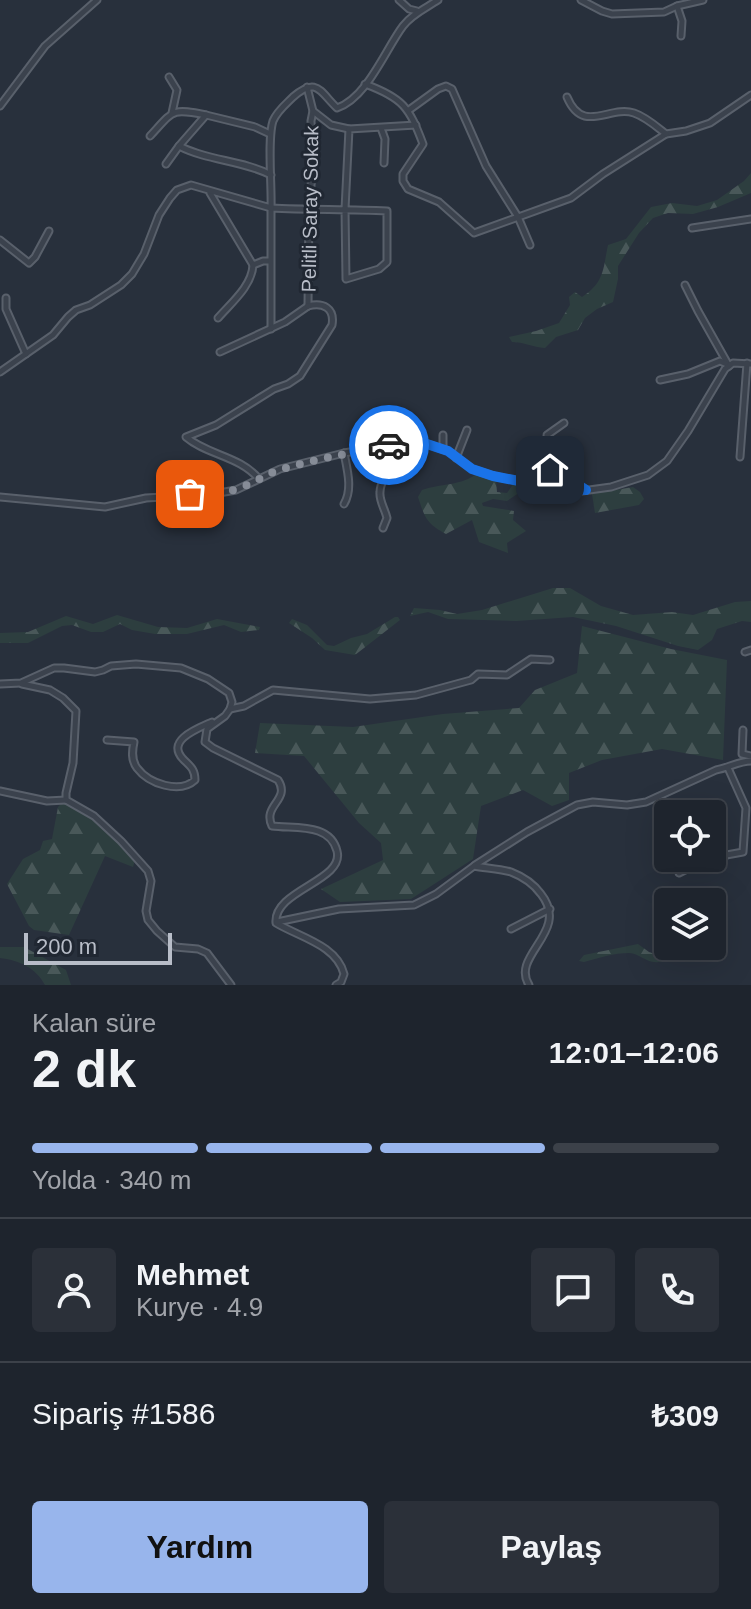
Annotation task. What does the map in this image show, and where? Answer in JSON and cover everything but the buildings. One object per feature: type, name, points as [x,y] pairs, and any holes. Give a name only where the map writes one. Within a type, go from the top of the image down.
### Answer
[{"type":"street","points":[[0,106],[45,46],[97,0]]},
{"type":"street","points":[[399,0],[418,12]]},
{"type":"street","points":[[271,329],[270,134],[277,112],[301,90],[314,86],[320,88],[337,108],[350,102],[404,25],[438,0]]},
{"type":"street","points":[[581,0],[612,14],[664,12],[703,0]]},
{"type":"street","points":[[677,6],[682,21],[681,36]]},
{"type":"street","points":[[169,77],[177,90],[172,113]]},
{"type":"street","points":[[365,84],[393,96],[409,110],[416,125],[423,144],[403,174],[408,189],[439,202],[474,233],[571,198],[666,134],[710,123],[751,95]]},
{"type":"street","points":[[409,110],[438,89],[446,86],[452,89],[486,166],[518,217],[530,245]]},
{"type":"street","name":"Pelitli Saray Sokak","points":[[259,479],[251,470],[186,437],[216,425],[300,376],[332,325],[330,309],[323,305],[308,306],[313,111],[307,87]]},
{"type":"street","points":[[567,97],[571,106],[587,117],[633,112],[666,134]]},
{"type":"street","points":[[150,136],[172,113],[179,110],[255,127],[270,134]]},
{"type":"street","points":[[313,111],[331,125],[349,129],[416,125]]},
{"type":"street","points":[[166,164],[206,115]]},
{"type":"street","points":[[381,128],[386,146],[384,163]]},
{"type":"street","points":[[0,372],[53,335],[76,310],[90,305],[121,285],[144,254],[159,215],[170,198],[177,190],[191,185],[271,208],[309,210],[345,209],[387,211],[387,262],[379,269],[346,279],[345,209],[349,129]]},
{"type":"street","points":[[179,146],[272,176]]},
{"type":"street","points":[[209,192],[253,265],[252,275],[244,288],[218,318]]},
{"type":"street","points":[[692,228],[751,219]]},
{"type":"street","points":[[0,240],[29,263],[49,231]]},
{"type":"street","points":[[253,265],[270,261]]},
{"type":"street","points":[[685,285],[729,366]]},
{"type":"street","points":[[6,298],[6,309],[26,354]]},
{"type":"street","points":[[220,352],[271,329],[308,306]]},
{"type":"street","points":[[660,380],[688,374],[720,361],[729,366]]},
{"type":"street","points":[[0,497],[105,507],[146,498],[231,491],[280,469],[344,453],[421,442],[443,449],[472,469],[493,476],[555,488],[586,490],[611,487],[648,475],[667,461],[725,369],[733,363],[749,364],[740,457]]},
{"type":"street","points":[[743,406],[751,407]]},
{"type":"street","points":[[564,423],[547,435],[550,470],[586,490]]},
{"type":"street","points":[[456,458],[467,430]]},
{"type":"street","points":[[443,435],[443,449]]},
{"type":"street","points":[[383,528],[387,518],[379,492],[388,470],[389,445]]},
{"type":"street","points":[[344,453],[349,482],[348,498],[344,504]]},
{"type":"street","points":[[230,709],[244,706],[273,690],[370,699],[416,695],[471,680],[478,674],[507,675],[531,659],[550,660]]},
{"type":"street","points":[[21,683],[54,668],[95,672],[111,666],[136,664],[181,668],[208,679],[229,693],[232,702],[230,709],[207,729],[205,742],[278,780],[281,797],[269,815],[272,826],[319,831],[335,842],[339,857],[335,867],[280,907],[275,916],[276,923]]},
{"type":"street","points":[[0,684],[21,683],[50,690],[76,711],[73,763],[66,800]]},
{"type":"street","points":[[107,740],[134,742],[132,758],[137,769],[162,785],[183,787],[195,780],[196,775],[179,755],[181,740],[192,731],[224,716]]},
{"type":"street","points":[[743,730],[742,754],[749,759]]},
{"type":"street","points":[[276,923],[339,909],[414,905],[436,894],[527,832],[577,805],[646,802],[716,770],[749,759]]},
{"type":"street","points":[[679,873],[693,865],[743,852],[746,808],[728,768]]},
{"type":"street","points":[[0,791],[47,801],[66,800],[94,816],[148,871],[151,881],[146,911],[148,920],[175,947],[207,953],[231,985]]},
{"type":"street","points":[[474,866],[508,871],[533,883],[545,898],[550,909],[550,922],[525,970],[529,985]]},
{"type":"street","points":[[511,929],[550,909]]},
{"type":"street","points":[[276,923],[336,957],[344,974],[341,984]]},
{"type":"green space","points":[[751,173],[751,193],[693,214],[668,213],[653,218],[639,233],[618,266],[613,302],[585,318],[578,330],[556,337],[545,348],[512,342],[509,337],[559,323],[570,305],[569,297],[575,292],[582,297],[599,280],[608,245],[626,239],[651,207],[672,203],[697,206],[717,200]]},
{"type":"green space","points":[[476,474],[496,481],[497,492],[507,493],[514,483],[526,488],[507,501],[493,499],[482,503],[483,506],[514,511],[513,520],[526,531],[507,543],[508,553],[479,542],[472,520],[446,534],[430,523],[423,510],[418,497],[422,490],[458,482]]},
{"type":"green space","points":[[633,487],[644,499],[639,505],[595,513],[592,494]]},
{"type":"green space","points":[[553,588],[570,588],[601,606],[633,615],[672,612],[693,615],[735,602],[751,601],[751,622],[742,621],[717,629],[712,640],[698,650],[573,617],[516,621],[448,619],[428,612],[410,616],[414,608],[457,614],[482,610]]},
{"type":"green space","points":[[117,615],[158,627],[187,628],[217,619],[260,627],[259,630],[241,632],[224,625],[187,634],[155,634],[132,630],[120,624],[103,632],[91,632],[72,625],[62,626],[28,643],[0,643],[0,633],[28,632],[66,616],[93,624]]},
{"type":"green space","points":[[395,617],[400,620],[355,655],[325,650],[289,623],[292,619],[307,625],[327,645],[334,646],[367,634]]},
{"type":"green space","points":[[582,626],[727,660],[723,760],[662,749],[602,760],[569,773],[569,800],[552,806],[523,790],[481,806],[473,859],[411,899],[340,902],[321,889],[383,860],[381,843],[359,823],[304,756],[255,753],[260,723],[353,727],[443,714],[519,708],[535,690],[577,673]]},
{"type":"green space","points":[[62,803],[92,817],[135,860],[133,867],[105,856],[69,935],[34,930],[29,926],[7,884],[23,859],[40,850],[43,841],[52,839],[58,807]]},
{"type":"green space","points":[[638,944],[654,954],[654,960],[666,960],[653,962],[629,953],[579,961],[584,955]]},
{"type":"green space","points":[[0,947],[24,947],[66,970],[71,985],[45,985],[26,966],[0,958]]},
{"type":"way so far","points":[[190,494],[231,491],[280,469],[389,445]]},
{"type":"route","points":[[389,445],[421,442],[448,451],[472,469],[493,476],[555,488],[586,490],[550,470]]}]
